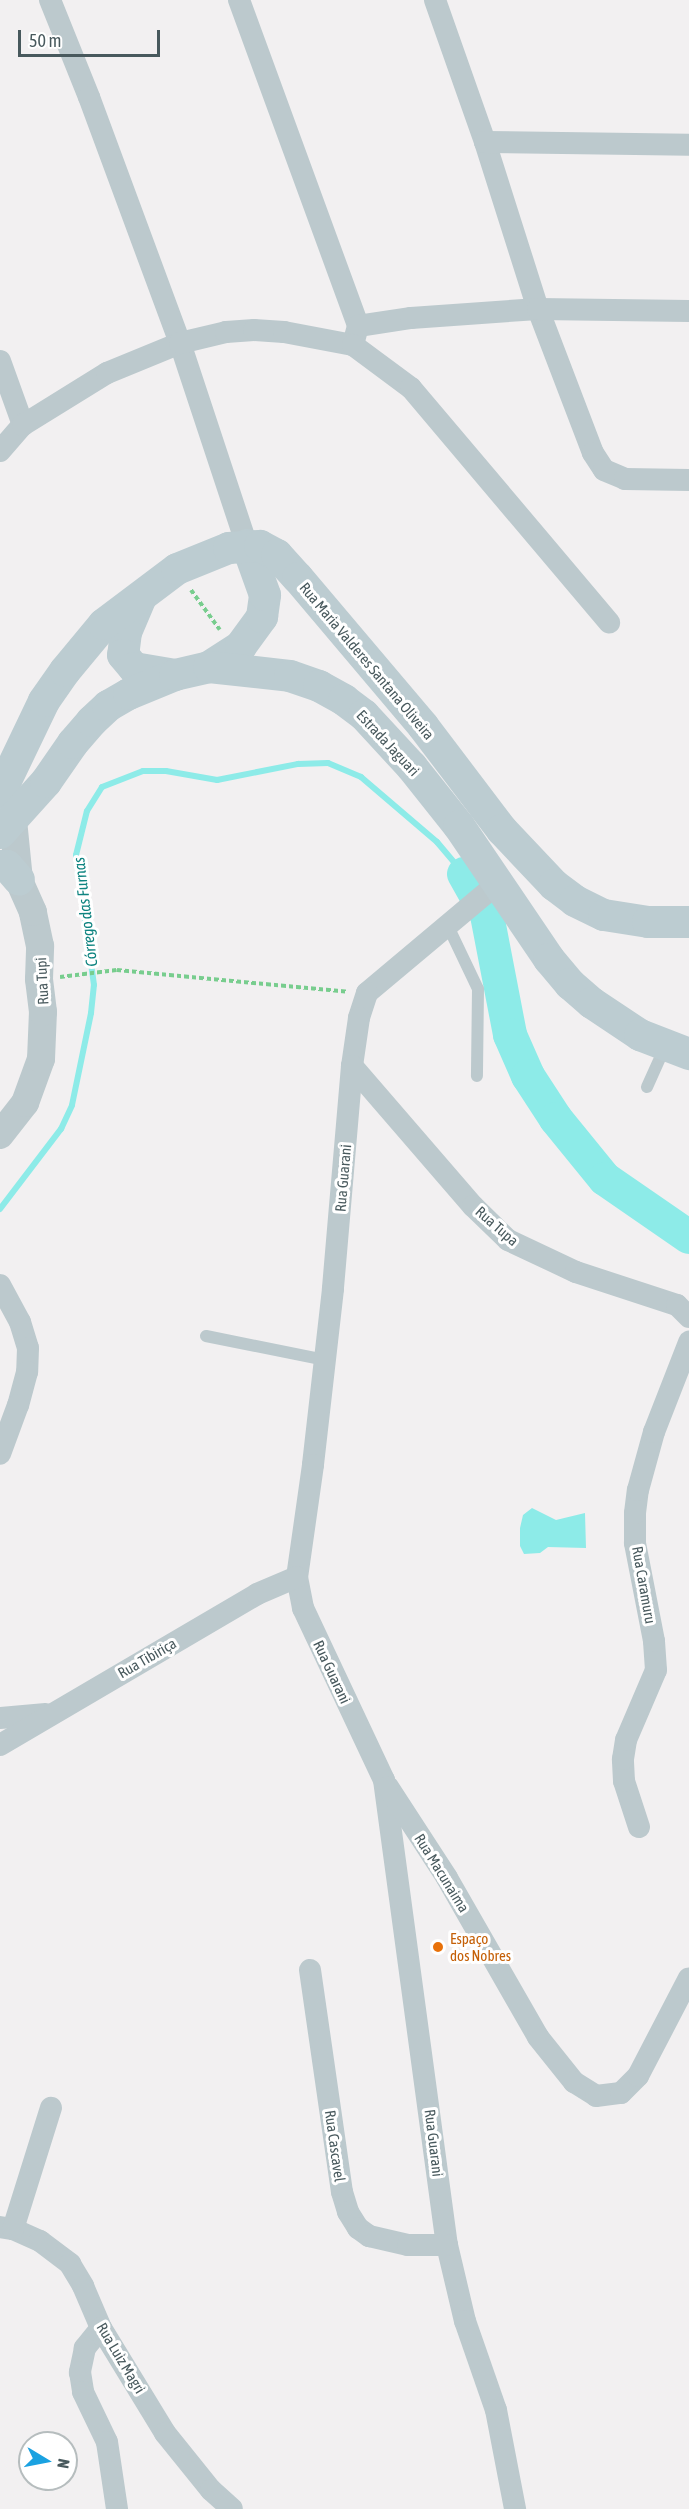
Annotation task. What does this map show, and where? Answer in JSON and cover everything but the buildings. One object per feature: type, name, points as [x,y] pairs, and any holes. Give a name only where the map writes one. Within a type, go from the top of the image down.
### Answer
[{"type":"main road","points":[[4,815],[44,701],[93,636],[145,591],[177,570],[211,554],[247,545],[261,583],[265,606],[258,627],[222,658]]},
{"type":"main road","name":"Rua Maria Valderes Santana Oliveira","points":[[247,545],[260,546],[277,555],[408,709],[528,860],[554,885],[575,901],[604,915],[648,922],[689,922]]},
{"type":"main road","points":[[145,591],[126,633],[123,655],[134,668],[175,675]]},
{"type":"main road","name":"Estrada Jaguari","points":[[4,815],[46,782],[73,743],[108,706],[129,694],[175,675],[222,658],[328,691],[364,715],[429,788],[492,888],[570,984],[592,1003],[640,1035],[677,1049]]},
{"type":"main road","points":[[429,788],[454,767]]},
{"type":"street","points":[[50,0],[89,97],[180,344],[247,545]]},
{"type":"street","points":[[239,0],[355,336],[411,388],[609,622]]},
{"type":"street","points":[[435,0],[485,142],[538,309],[593,453],[604,470],[625,479],[689,480]]},
{"type":"street","points":[[485,142],[689,145]]},
{"type":"street","points":[[0,451],[23,425],[107,373],[180,344],[226,332],[254,330],[355,336],[411,318],[538,309],[689,311]]},
{"type":"street","points":[[0,361],[23,425]]},
{"type":"street","points":[[33,912],[28,872],[31,832],[46,782]]},
{"type":"street","name":"Rua Tupi","points":[[0,1135],[25,1103],[41,1059],[43,1012],[39,979],[40,946],[33,912],[10,873],[4,815]]},
{"type":"street","points":[[367,993],[492,888]]},
{"type":"street","name":"Rua Guarani","points":[[367,993],[359,1018],[352,1066],[325,1360],[297,1577],[303,1608],[384,1780],[447,2245],[465,2321],[496,2410],[514,2509]]},
{"type":"street","name":"Rua Tupa","points":[[352,1066],[473,1206],[508,1240],[576,1272],[677,1305],[689,1317]]},
{"type":"street","points":[[0,1285],[20,1322],[28,1348],[27,1372],[0,1454]]},
{"type":"street","name":"Rua Caramuru","points":[[639,1827],[624,1780],[623,1759],[626,1740],[656,1670],[654,1641],[635,1542],[635,1513],[638,1490],[654,1432],[689,1342]]},
{"type":"street","name":"Rua Tibiriça","points":[[0,1745],[257,1594],[297,1577]]},
{"type":"street","points":[[0,1718],[53,1714]]},
{"type":"street","name":"Rua Macunaima","points":[[384,1780],[447,1878],[538,2037],[574,2082],[596,2096],[621,2093],[644,2066],[689,1978]]},
{"type":"street","name":"Rua Cascavel","points":[[310,1970],[342,2192],[348,2212],[358,2228],[369,2236],[408,2245],[447,2245]]},
{"type":"street","points":[[7,2228],[51,2108]]},
{"type":"street","name":"Rua Luiz Magri","points":[[7,2228],[40,2241],[70,2264],[83,2286],[101,2328],[165,2433],[211,2490],[232,2509]]},
{"type":"street","points":[[101,2328],[85,2348],[80,2372],[84,2392],[108,2442],[117,2509]]},
{"type":"lane","points":[[447,924],[478,989],[477,1076]]},
{"type":"lane","points":[[647,1087],[677,1049]]},
{"type":"lane","points":[[206,1336],[325,1360]]},
{"type":"path","points":[[177,570],[222,658]]},
{"type":"path","points":[[76,975],[117,970],[367,993]]},
{"type":"water","points":[[532,1508],[556,1520],[585,1513],[586,1548],[548,1547],[540,1553],[524,1554],[520,1546],[520,1528],[523,1515]]},
{"type":"waterway","name":"Córrego das Furnas","points":[[0,1209],[61,1129],[72,1105],[91,1013],[94,985],[76,855],[87,811],[102,787],[143,771],[166,771],[217,780],[298,764],[328,763],[361,777],[437,842],[464,874]]},
{"type":"waterway","points":[[464,874],[487,915],[510,1035],[528,1076],[556,1119],[605,1179],[689,1237]]},
{"type":"place","name":"Espaço dos Nobres","points":[[438,1947]]}]
